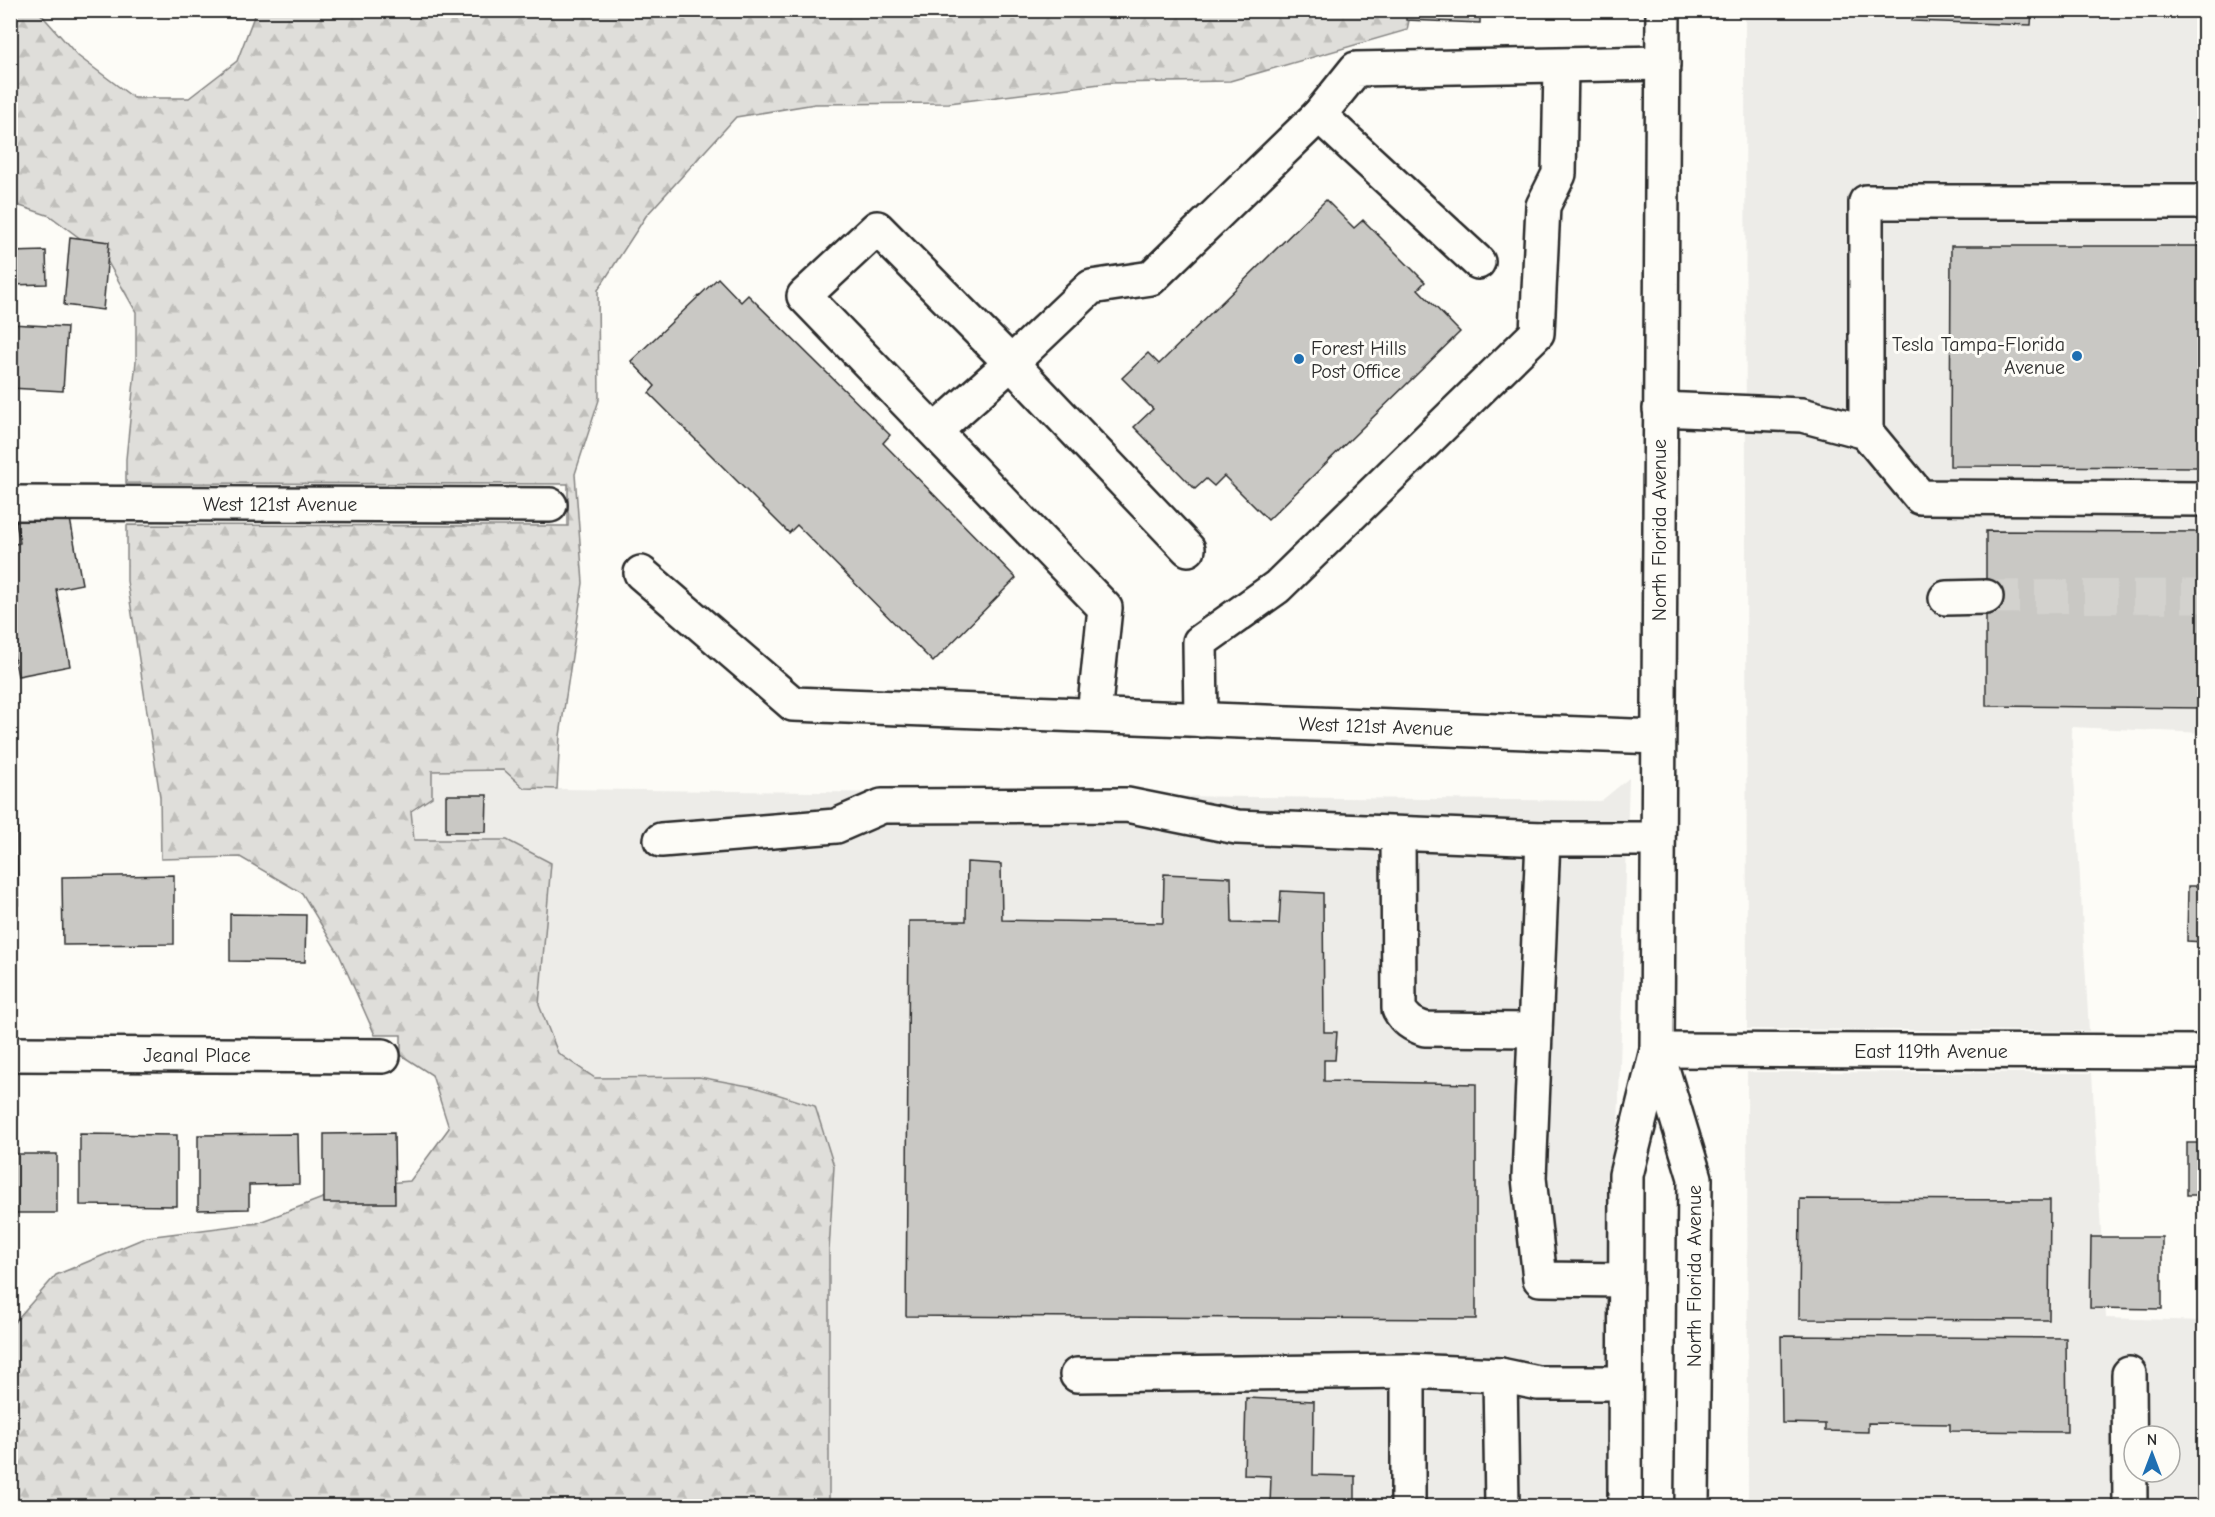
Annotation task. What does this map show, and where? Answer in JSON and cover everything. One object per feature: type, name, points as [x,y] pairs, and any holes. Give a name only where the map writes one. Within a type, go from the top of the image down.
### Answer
[{"type":"street","name":"North Florida Avenue","points":[[1625,1506],[1626,1175],[1656,1050],[1664,10]]},
{"type":"street","points":[[935,431],[1091,287],[1151,278],[1319,115],[1356,69],[1663,63]]},
{"type":"street","points":[[1201,720],[1200,642],[1277,586],[1538,333],[1543,206],[1559,174],[1561,66]]},
{"type":"street","points":[[1319,115],[1478,262]]},
{"type":"street","points":[[1866,432],[1866,202],[2205,202]]},
{"type":"street","points":[[1094,715],[1106,608],[804,296],[877,228],[1011,363],[1188,549]]},
{"type":"street","points":[[1660,409],[1803,415],[1866,432],[1920,497],[2205,500]]},
{"type":"street","name":"West 121st Avenue","points":[[10,503],[550,505]]},
{"type":"street","name":"West 121st Avenue","points":[[641,573],[793,704],[1658,737]]},
{"type":"street","points":[[1946,598],[1986,597]]},
{"type":"street","points":[[661,840],[836,826],[882,806],[1127,804],[1238,827],[1543,839],[1657,838]]},
{"type":"street","points":[[1398,835],[1398,1008],[1403,1016],[1410,1023],[1425,1029],[1535,1030]]},
{"type":"street","points":[[1543,839],[1529,1178],[1540,1279],[1626,1280]]},
{"type":"street","name":"North Florida Avenue","points":[[1656,1050],[1695,1178],[1692,1506]]},
{"type":"street","name":"East 119th Avenue","points":[[1656,1050],[2205,1053]]},
{"type":"street","name":"Jeanal Place","points":[[10,1054],[383,1056]]},
{"type":"street","points":[[1077,1375],[1408,1371],[1500,1375],[1538,1383],[1625,1383]]},
{"type":"street","points":[[1408,1371],[1408,1506]]},
{"type":"street","points":[[2129,1374],[2130,1506]]},
{"type":"street","points":[[1500,1375],[1502,1506]]},
{"type":"shaded area","points":[[1745,11],[2204,11],[2204,733],[2071,727],[2089,1031],[1747,1029]]},
{"type":"shaded area","points":[[504,770],[524,787],[557,789],[1601,801],[1629,778],[1618,1129],[1608,1169],[1606,1506],[823,1506],[828,1505],[829,1251],[834,1166],[699,1077],[595,1078],[558,1053],[539,1005],[551,863],[507,840],[414,840],[411,811],[432,797],[432,771]]},
{"type":"shaded area","points":[[1747,1072],[2092,1073],[2106,1318],[2204,1321],[2204,1506],[1748,1506]]},
{"type":"green space","points":[[11,11],[38,11],[78,56],[134,98],[189,98],[237,61],[256,11],[1411,11],[1407,30],[1230,81],[1108,83],[949,103],[815,104],[736,117],[646,216],[598,290],[599,400],[575,474],[583,583],[560,736],[557,789],[524,788],[504,770],[432,771],[432,797],[411,811],[414,840],[507,840],[551,863],[539,1005],[558,1053],[595,1078],[699,1077],[754,1087],[815,1106],[834,1166],[829,1251],[829,1505],[11,1506],[11,1326],[56,1275],[147,1237],[257,1223],[354,1186],[410,1181],[449,1128],[432,1075],[401,1055],[401,1035],[375,1035],[339,954],[302,893],[240,857],[161,859],[160,797],[127,581],[127,525],[568,526],[568,484],[126,483],[126,459],[136,361],[136,312],[105,257],[50,216],[11,203]]},
{"type":"building","points":[[1406,10],[1480,10],[1480,23],[1406,20]]},
{"type":"building","points":[[1912,10],[2032,10],[2031,25],[1912,21]]},
{"type":"building","name":"Forest Hills Post Office","points":[[1326,200],[1354,228],[1363,220],[1425,282],[1418,289],[1460,332],[1268,520],[1224,476],[1214,486],[1206,479],[1195,489],[1134,427],[1153,409],[1122,378],[1148,353],[1159,364]]},
{"type":"building","points":[[70,237],[109,242],[103,310],[64,305]]},
{"type":"building","name":"Tesla Tampa-Florida Avenue","points":[[1951,246],[2204,246],[2204,467],[1950,466]]},
{"type":"building","points":[[46,251],[47,284],[10,285],[10,252]]},
{"type":"building","points":[[718,278],[741,302],[748,295],[890,435],[883,443],[1016,578],[933,662],[797,525],[789,533],[649,393],[655,386],[631,361]]},
{"type":"building","points":[[10,324],[67,327],[63,391],[10,388]]},
{"type":"building","points":[[68,508],[82,584],[56,589],[70,666],[18,676],[10,636],[10,545],[20,543],[15,517]]},
{"type":"building","points":[[1986,531],[2204,532],[2204,708],[1986,706]]},
{"type":"building","points":[[446,795],[487,795],[486,832],[446,832]]},
{"type":"building","points":[[10,825],[17,825],[18,905],[10,905]]},
{"type":"building","points":[[967,862],[1001,864],[1002,920],[1163,923],[1164,874],[1231,877],[1232,923],[1279,924],[1281,891],[1323,893],[1324,1032],[1337,1032],[1335,1060],[1324,1060],[1324,1081],[1476,1084],[1476,1319],[906,1316],[909,921],[966,921]]},
{"type":"building","points":[[174,875],[174,944],[63,945],[62,877]]},
{"type":"building","points":[[2188,886],[2204,886],[2204,942],[2187,941]]},
{"type":"building","points":[[230,914],[306,915],[305,962],[230,961]]},
{"type":"building","points":[[394,1133],[395,1203],[324,1203],[324,1134]]},
{"type":"building","points":[[80,1134],[177,1135],[177,1206],[80,1205]]},
{"type":"building","points":[[298,1134],[299,1184],[249,1185],[249,1209],[198,1210],[198,1135]]},
{"type":"building","points":[[2187,1143],[2204,1143],[2204,1195],[2187,1195]]},
{"type":"building","points":[[10,1154],[57,1154],[57,1213],[10,1213]]},
{"type":"building","points":[[1800,1199],[2050,1200],[2049,1320],[1799,1319]]},
{"type":"building","points":[[2091,1237],[2162,1237],[2162,1309],[2090,1308]]},
{"type":"building","points":[[1781,1336],[2066,1338],[2067,1432],[1950,1431],[1950,1424],[1868,1423],[1868,1432],[1825,1431],[1825,1424],[1782,1423]]},
{"type":"building","points":[[1246,1398],[1314,1401],[1313,1475],[1355,1476],[1355,1506],[1270,1506],[1271,1476],[1244,1475]]},
{"type":"tunnel","points":[[1986,597],[2204,596]]},
{"type":"place","name":"Tesla Tampa-Florida Avenue","points":[[2077,356]]},
{"type":"place","name":"Forest Hills Post Office","points":[[1299,359]]}]
